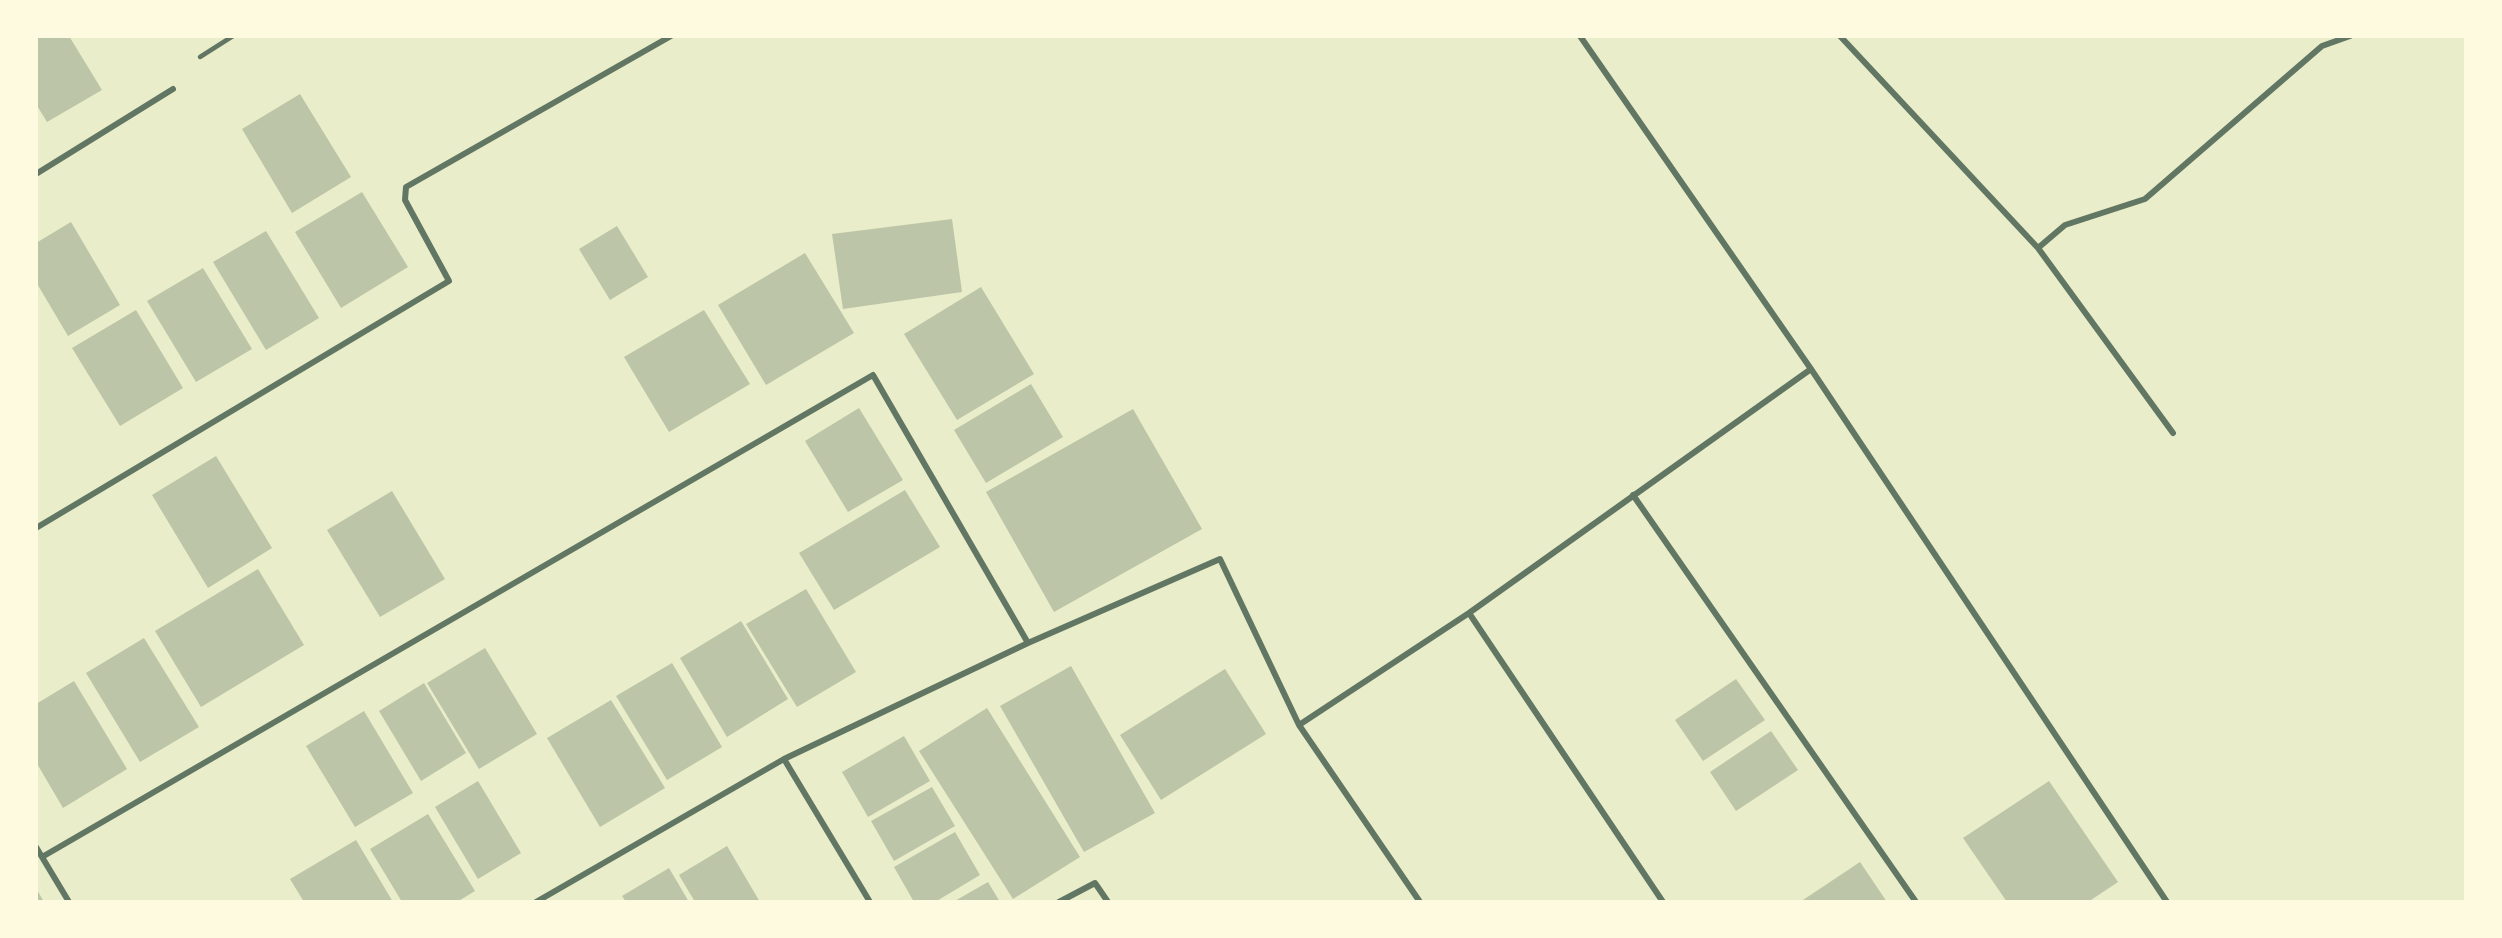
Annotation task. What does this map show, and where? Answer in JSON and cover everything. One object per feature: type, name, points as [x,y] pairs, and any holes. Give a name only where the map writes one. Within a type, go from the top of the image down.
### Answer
[{"type":"street","points":[[36,528],[449,281],[405,200],[406,187],[671,36]]},
{"type":"street","points":[[1580,36],[1811,369],[2167,902]]},
{"type":"street","points":[[1840,36],[2038,248],[2173,433]]},
{"type":"street","points":[[2038,248],[2065,225],[2145,199],[2322,46],[2350,36]]},
{"type":"street","points":[[36,174],[173,89]]},
{"type":"street","points":[[1299,725],[1469,613],[1811,369]]},
{"type":"street","points":[[42,857],[873,375],[1028,643]]},
{"type":"street","points":[[1633,495],[1916,902]]},
{"type":"street","points":[[536,902],[784,759],[1028,643],[1220,559],[1299,725],[1419,902]]},
{"type":"street","points":[[1469,613],[1663,902]]},
{"type":"street","points":[[784,759],[870,902]]},
{"type":"street","points":[[36,847],[69,902]]},
{"type":"street","points":[[1059,902],[1095,883],[1108,902]]},
{"type":"lane","points":[[200,57],[233,36]]},
{"type":"building","points":[[36,36],[69,36],[102,90],[47,122],[36,104]]},
{"type":"building","points":[[300,94],[351,177],[292,213],[242,129]]},
{"type":"building","points":[[362,192],[408,267],[341,308],[295,232]]},
{"type":"building","points":[[952,219],[962,292],[843,309],[832,234]]},
{"type":"building","points":[[71,222],[120,305],[68,336],[36,282],[36,243]]},
{"type":"building","points":[[617,226],[648,277],[610,300],[579,249]]},
{"type":"building","points":[[266,231],[319,318],[266,350],[213,262]]},
{"type":"building","points":[[805,253],[854,333],[766,385],[718,305]]},
{"type":"building","points":[[203,268],[252,349],[196,382],[147,301]]},
{"type":"building","points":[[981,287],[1034,374],[957,420],[904,334]]},
{"type":"building","points":[[136,310],[183,388],[120,426],[72,348]]},
{"type":"building","points":[[704,310],[750,384],[669,432],[624,357]]},
{"type":"building","points":[[1031,384],[1063,437],[986,483],[954,430]]},
{"type":"building","points":[[859,408],[903,480],[848,512],[805,441]]},
{"type":"building","points":[[1133,409],[1202,529],[1054,612],[986,492]]},
{"type":"building","points":[[216,456],[272,548],[208,588],[152,495]]},
{"type":"building","points":[[905,490],[940,547],[834,610],[799,553]]},
{"type":"building","points":[[392,491],[445,579],[380,617],[327,530]]},
{"type":"building","points":[[258,569],[304,645],[201,707],[155,631]]},
{"type":"building","points":[[806,589],[856,672],[797,707],[746,624]]},
{"type":"building","points":[[741,621],[788,699],[727,737],[680,658]]},
{"type":"building","points":[[144,638],[199,727],[140,762],[86,673]]},
{"type":"building","points":[[485,648],[537,734],[479,769],[427,683]]},
{"type":"building","points":[[672,663],[722,747],[667,780],[616,696]]},
{"type":"building","points":[[1071,666],[1155,813],[1084,852],[1000,706]]},
{"type":"building","points":[[1225,669],[1266,734],[1161,800],[1120,735]]},
{"type":"building","points":[[1736,679],[1765,720],[1703,761],[1675,720]]},
{"type":"building","points":[[74,681],[127,769],[63,808],[36,762],[36,704]]},
{"type":"building","points":[[424,683],[466,753],[421,781],[379,711]]},
{"type":"building","points":[[611,700],[665,788],[600,827],[547,738]]},
{"type":"building","points":[[987,708],[1080,857],[1013,899],[919,751]]},
{"type":"building","points":[[364,711],[413,793],[355,827],[306,746]]},
{"type":"building","points":[[1771,731],[1798,770],[1736,811],[1710,772]]},
{"type":"building","points":[[904,736],[930,781],[868,817],[842,772]]},
{"type":"building","points":[[478,781],[521,853],[478,879],[435,807]]},
{"type":"building","points":[[2049,781],[2118,882],[2088,902],[2007,902],[1963,838]]},
{"type":"building","points":[[932,787],[955,826],[894,861],[871,821]]},
{"type":"building","points":[[428,814],[475,891],[457,902],[402,902],[370,849]]},
{"type":"building","points":[[955,832],[980,875],[935,902],[914,902],[894,867]]},
{"type":"building","points":[[356,840],[393,902],[304,902],[290,879]]},
{"type":"building","points":[[727,846],[760,902],[695,902],[679,875]]},
{"type":"building","points":[[1860,862],[1887,902],[1800,902]]},
{"type":"building","points":[[669,868],[689,902],[626,902],[622,896]]},
{"type":"building","points":[[988,882],[1000,902],[953,902]]},
{"type":"building","points":[[36,888],[44,902],[36,902]]}]
